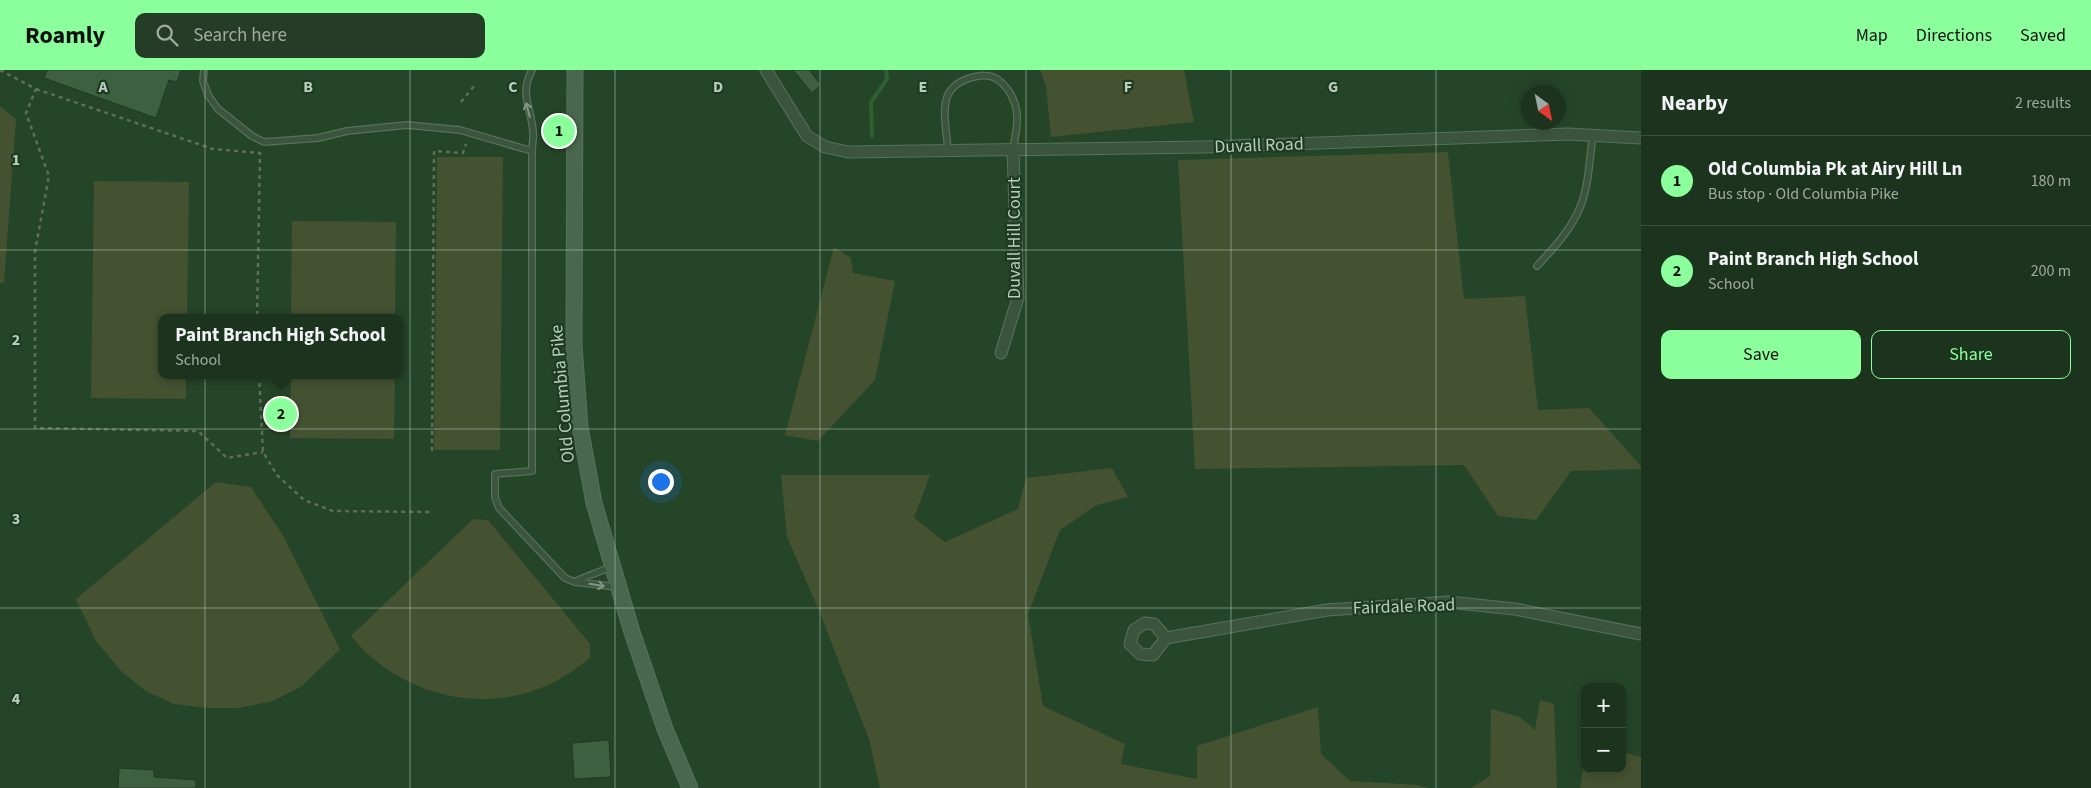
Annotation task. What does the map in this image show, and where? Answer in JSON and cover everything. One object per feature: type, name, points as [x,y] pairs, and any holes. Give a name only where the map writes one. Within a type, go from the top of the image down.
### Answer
[{"type":"main road","name":"Old Columbia Pike","points":[[575,70],[574,345],[580,427],[594,503],[632,632],[665,730],[690,788]]},
{"type":"street","name":"Duvall Road","points":[[766,70],[807,136],[825,147],[848,152],[1204,147],[1568,134],[1641,138]]},
{"type":"street","name":"Duvall Hill Court","points":[[1001,353],[1018,298],[1013,150]]},
{"type":"street","name":"Fairdale Road","points":[[1166,638],[1327,610],[1448,602],[1515,609],[1641,634]]},
{"type":"lane","points":[[204,70],[203,81],[208,95],[218,109],[252,136],[264,142],[318,138],[347,131],[407,125],[460,130],[532,151]]},
{"type":"lane","points":[[532,70],[527,78],[524,94],[533,131],[532,471],[494,474],[495,497],[499,508],[565,578],[575,582],[619,588]]},
{"type":"lane","points":[[948,151],[947,97],[950,91],[964,80],[982,76],[996,78],[1007,89],[1012,99],[1018,121],[1013,150]]},
{"type":"lane","points":[[1537,266],[1564,236],[1578,213],[1585,190],[1593,135]]},
{"type":"lane","points":[[575,582],[586,575],[599,573],[612,566]]},
{"type":"path","points":[[0,70],[36,89],[214,149],[260,153],[257,314]]},
{"type":"path","points":[[461,102],[474,86]]},
{"type":"path","points":[[36,89],[26,113],[49,176],[35,251],[35,428],[198,430],[227,458],[263,452]]},
{"type":"path","points":[[432,451],[434,151],[463,153],[466,144]]},
{"type":"path","points":[[259,379],[263,452],[277,475],[304,500],[333,511],[431,512]]},
{"type":"green space","points":[[1040,70],[1184,70],[1194,122],[1051,137],[1046,86]]},
{"type":"green space","points":[[0,106],[16,119],[4,283],[0,283]]},
{"type":"green space","points":[[1448,152],[1464,299],[1525,296],[1538,410],[1589,408],[1641,466],[1641,469],[1571,471],[1536,520],[1498,516],[1464,465],[1195,469],[1178,160]]},
{"type":"green space","points":[[437,157],[503,157],[500,450],[434,450]]},
{"type":"green space","points":[[94,181],[189,182],[187,314],[158,314],[158,379],[186,379],[186,399],[91,398]]},
{"type":"green space","points":[[292,221],[396,222],[395,314],[291,314]]},
{"type":"green space","points":[[834,247],[851,258],[853,273],[895,281],[875,380],[818,441],[785,435]]},
{"type":"green space","points":[[291,379],[395,379],[394,439],[290,438]]},
{"type":"green space","points":[[1112,468],[1128,497],[1097,505],[1060,530],[1028,614],[1043,706],[1125,744],[1121,764],[1197,779],[1197,746],[1318,707],[1321,754],[1350,781],[1418,785],[1428,788],[880,788],[869,739],[818,608],[787,537],[781,475],[930,475],[914,518],[945,542],[1018,509],[1026,478]]},
{"type":"green space","points":[[216,482],[251,487],[284,537],[340,649],[302,686],[273,701],[238,708],[208,708],[174,704],[146,691],[121,671],[96,641],[76,599]]},
{"type":"green space","points":[[473,519],[488,520],[590,644],[590,658],[570,673],[548,685],[522,694],[495,699],[468,698],[442,694],[416,685],[392,672],[370,656],[351,636]]},
{"type":"green space","points":[[1540,700],[1554,704],[1557,788],[1471,788],[1490,776],[1491,709],[1520,717],[1535,730]]},
{"type":"green space","points":[[1626,753],[1641,757],[1641,788],[1580,788],[1582,773],[1626,773]]},
{"type":"building","points":[[47,70],[181,70],[177,82],[169,80],[156,118],[44,78]]},
{"type":"building","points":[[793,70],[809,70],[821,85],[812,93]]},
{"type":"building","points":[[609,740],[611,777],[574,779],[572,743]]},
{"type":"building","points":[[119,768],[154,770],[154,777],[196,780],[196,788],[118,788]]},
{"type":"waterway","points":[[872,136],[871,102],[887,79],[886,70]]},
{"type":"place","name":"Old Columbia Pk at Airy Hill Ln","points":[[559,131]]},
{"type":"place","name":"Paint Branch High School","points":[[281,414]]}]
